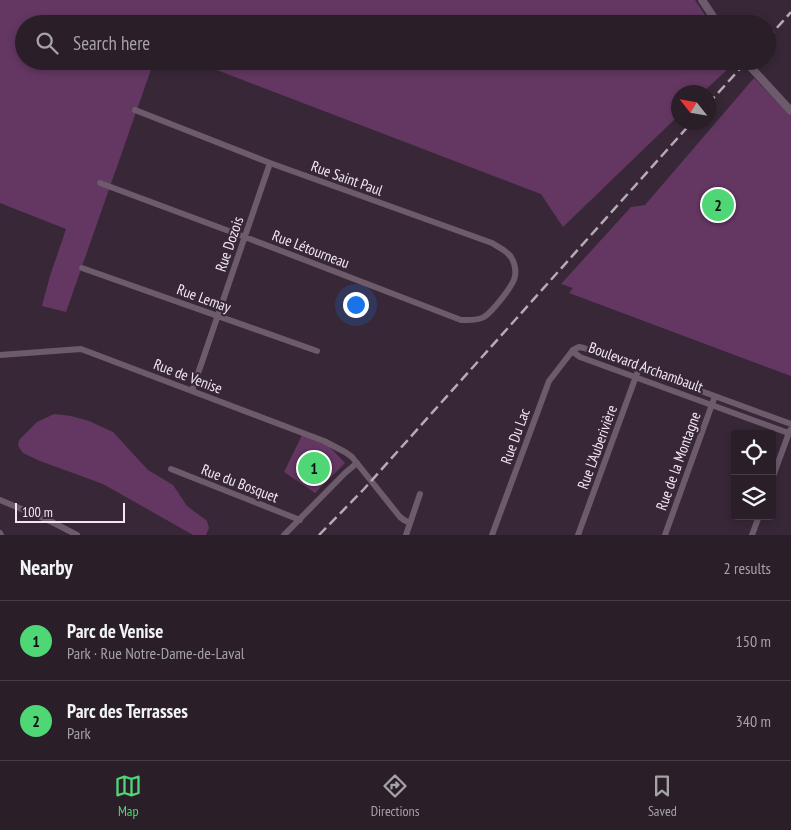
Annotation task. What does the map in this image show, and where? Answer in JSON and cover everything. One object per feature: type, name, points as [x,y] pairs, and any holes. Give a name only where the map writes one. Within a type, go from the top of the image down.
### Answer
[{"type":"street","points":[[702,0],[712,15]]},
{"type":"street","points":[[753,70],[791,111]]},
{"type":"street","name":"Rue Saint Paul","points":[[135,110],[270,163],[492,243],[511,257],[515,268],[515,277],[505,294]]},
{"type":"street","name":"Rue Dozois","points":[[192,391],[270,163]]},
{"type":"street","name":"Rue Létourneau","points":[[100,183],[461,320],[474,320],[486,316],[505,294]]},
{"type":"street","name":"Rue Lemay","points":[[82,268],[318,351]]},
{"type":"street","name":"Rue de Venise","points":[[0,355],[81,348],[324,441],[352,457],[400,517],[410,523]]},
{"type":"street","name":"Boulevard Archambault","points":[[577,348],[584,348],[715,396],[790,430],[712,405],[580,357],[572,351],[577,348]]},
{"type":"street","name":"Rue Du Lac","points":[[492,535],[549,382],[572,351]]},
{"type":"street","name":"Rue L'Auberivière","points":[[578,535],[639,368]]},
{"type":"street","name":"Rue de la Montagne","points":[[665,535],[715,396]]},
{"type":"street","points":[[773,475],[790,430]]},
{"type":"street","points":[[284,535],[357,463]]},
{"type":"street","name":"Rue du Bosquet","points":[[171,469],[300,520]]},
{"type":"street","points":[[406,535],[420,494]]},
{"type":"street","points":[[1,501],[48,520],[77,535]]},
{"type":"street","points":[[752,535],[758,520]]},
{"type":"shaded area","points":[[0,0],[695,0],[705,15],[15,15],[15,70],[151,70],[66,312],[42,306],[66,229],[0,203]]},
{"type":"shaded area","points":[[217,70],[727,70],[711,85],[671,85],[671,123],[563,227],[541,194]]},
{"type":"shaded area","points":[[754,78],[791,116],[791,376],[569,293],[573,288],[561,284],[631,207],[645,205],[709,130],[716,130],[716,122]]},
{"type":"shaded area","points":[[54,414],[89,421],[113,432],[148,470],[173,485],[187,506],[207,521],[209,528],[206,535],[193,535],[103,484],[23,453],[18,446],[19,440],[37,422]]},
{"type":"shaded area","points":[[303,433],[324,441],[345,463],[315,493],[284,472]]},
{"type":"railway","points":[[776,29],[791,12]]},
{"type":"railway","points":[[716,95],[739,70]]},
{"type":"railway","points":[[319,535],[364,489],[685,130]]},
{"type":"place","name":"Parc des Terrasses","points":[[718,205]]},
{"type":"place","name":"Parc de Venise","points":[[314,468]]}]
